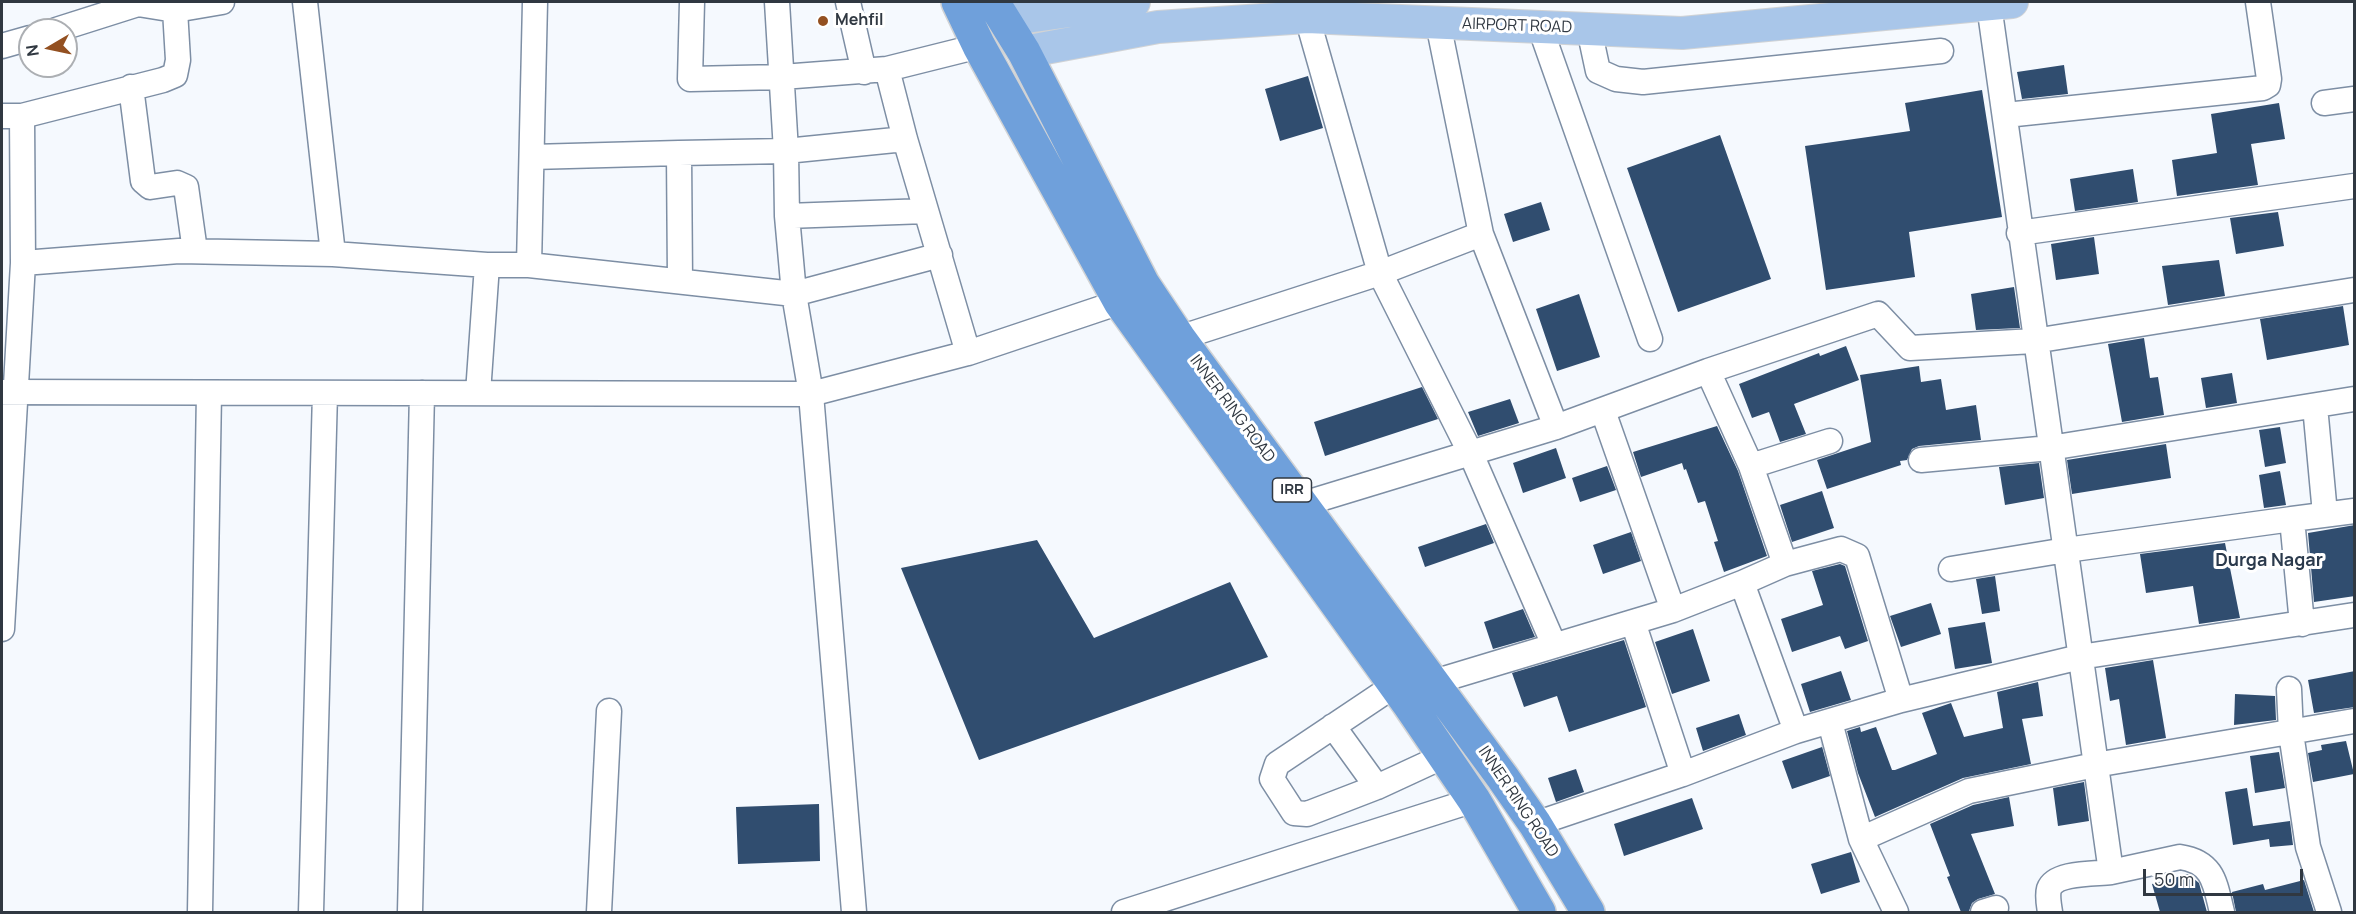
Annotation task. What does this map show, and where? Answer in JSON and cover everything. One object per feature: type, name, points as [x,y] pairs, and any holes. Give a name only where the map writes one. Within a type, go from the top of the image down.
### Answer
[{"type":"highway","name":"INNER RING ROAD","points":[[958,2],[1120,302],[1444,756],[1474,801],[1539,912]]},
{"type":"highway","name":"INNER RING ROAD","points":[[999,10],[1024,52],[1143,284],[1179,338],[1434,682],[1535,824],[1588,912]]},
{"type":"main road","points":[[999,10],[1134,2]]},
{"type":"main road","name":"AIRPORT ROAD","points":[[1024,52],[1158,27],[1307,17],[1682,33],[1996,3]]},
{"type":"street","points":[[78,23],[138,3],[175,10],[222,2]]},
{"type":"street","points":[[305,2],[333,254]]},
{"type":"street","points":[[529,265],[534,2]]},
{"type":"street","points":[[692,2],[690,79],[782,77],[875,71],[980,46]]},
{"type":"street","points":[[777,2],[786,151],[787,216],[794,294],[811,394],[854,912]]},
{"type":"street","points":[[848,2],[905,139],[968,353]]},
{"type":"street","points":[[2006,115],[2263,88],[2268,85],[2269,79],[2258,2]]},
{"type":"street","points":[[1996,3],[2019,233],[2067,550],[2111,872]]},
{"type":"street","points":[[2,629],[9,392],[24,263],[12,176],[12,116],[163,80],[175,75],[178,60],[175,10]]},
{"type":"street","points":[[1307,17],[1380,273],[1471,454],[1554,645]]},
{"type":"street","points":[[1438,22],[1481,234],[1557,427]]},
{"type":"street","points":[[1540,27],[1650,339]]},
{"type":"street","points":[[1589,29],[1598,71],[1616,79],[1642,82],[1941,51]]},
{"type":"street","points":[[2,46],[18,41]]},
{"type":"street","points":[[131,87],[143,181],[150,187],[177,183],[186,187],[195,251]]},
{"type":"street","points":[[2324,103],[2355,99]]},
{"type":"street","points":[[532,157],[786,151],[905,139]]},
{"type":"street","points":[[679,153],[680,281]]},
{"type":"street","points":[[2019,233],[2355,186]]},
{"type":"street","points":[[787,216],[926,211]]},
{"type":"street","points":[[1179,338],[1380,273],[1481,234]]},
{"type":"street","points":[[24,263],[195,251],[333,254],[529,265],[794,294],[940,255]]},
{"type":"street","points":[[478,393],[488,264]]},
{"type":"street","points":[[1303,504],[1557,427],[1708,371],[1878,314],[1910,348],[2034,341],[2355,290]]},
{"type":"street","points":[[9,392],[811,394],[968,353],[1120,302]]},
{"type":"street","points":[[1708,371],[1751,466],[1785,564]]},
{"type":"street","points":[[200,912],[209,393]]},
{"type":"street","points":[[311,912],[325,393]]},
{"type":"street","points":[[410,912],[422,393]]},
{"type":"street","points":[[1921,460],[2050,448],[2355,399]]},
{"type":"street","points":[[2315,406],[2325,514]]},
{"type":"street","points":[[1603,411],[1673,610]]},
{"type":"street","points":[[1751,466],[1830,441]]},
{"type":"street","points":[[1951,569],[2067,550],[2355,511]]},
{"type":"street","points":[[2292,519],[2302,624]]},
{"type":"street","points":[[1434,682],[1673,610],[1785,564],[1841,549],[1857,556],[1901,700]]},
{"type":"street","points":[[1742,583],[1796,731]]},
{"type":"street","points":[[1535,824],[1683,774],[1796,731],[1901,700],[2080,657],[2355,615]]},
{"type":"street","points":[[1633,622],[1683,774]]},
{"type":"street","points":[[1395,685],[1277,764],[1272,779],[1294,813],[1307,814],[1377,787],[1444,756]]},
{"type":"street","points":[[2289,689],[2291,734],[2308,847],[2330,912]]},
{"type":"street","points":[[599,912],[609,711]]},
{"type":"street","points":[[1861,839],[1969,791],[2095,765],[2291,734],[2355,721]]},
{"type":"street","points":[[1830,722],[1861,839],[1896,912]]},
{"type":"street","points":[[1334,726],[1377,787]]},
{"type":"street","points":[[1124,912],[1474,801]]},
{"type":"street","points":[[2050,912],[2049,889],[2054,882],[2063,877],[2111,872],[2180,856],[2190,858],[2208,869],[2213,878],[2222,912]]},
{"type":"building","points":[[2064,65],[2068,94],[2022,99],[2017,72]]},
{"type":"building","points":[[1308,76],[1323,128],[1280,141],[1265,89]]},
{"type":"building","points":[[1982,90],[2002,217],[1909,232],[1915,277],[1826,290],[1805,146],[1910,131],[1905,103]]},
{"type":"building","points":[[2279,103],[2285,139],[2251,144],[2258,185],[2177,196],[2172,160],[2217,153],[2211,114]]},
{"type":"building","points":[[1720,135],[1771,279],[1678,312],[1627,168]]},
{"type":"building","points":[[2133,169],[2138,202],[2075,211],[2070,179]]},
{"type":"building","points":[[1541,202],[1550,230],[1513,242],[1504,214]]},
{"type":"building","points":[[2278,212],[2284,246],[2236,254],[2230,218]]},
{"type":"building","points":[[2094,237],[2099,274],[2056,280],[2051,244]]},
{"type":"building","points":[[2219,260],[2225,296],[2168,305],[2162,266]]},
{"type":"building","points":[[2014,287],[2020,328],[1976,330],[1971,294]]},
{"type":"building","points":[[1579,294],[1600,357],[1557,371],[1536,309]]},
{"type":"building","points":[[2343,306],[2349,345],[2267,360],[2260,319]]},
{"type":"building","points":[[2144,338],[2150,378],[2158,377],[2164,415],[2122,422],[2108,344]]},
{"type":"building","points":[[1846,346],[1859,380],[1794,404],[1806,434],[1780,442],[1769,412],[1752,418],[1739,384],[1819,353],[1820,356]]},
{"type":"building","points":[[1919,366],[1921,382],[1941,379],[1946,410],[1976,405],[1981,440],[1919,446],[1912,449],[1907,460],[1900,461],[1901,465],[1827,489],[1817,460],[1871,442],[1860,375]]},
{"type":"building","points":[[2232,373],[2237,403],[2206,408],[2201,378]]},
{"type":"building","points":[[1422,387],[1438,419],[1325,456],[1314,422]]},
{"type":"building","points":[[1510,399],[1519,423],[1478,436],[1468,412]]},
{"type":"building","points":[[1717,426],[1738,471],[1767,556],[1724,572],[1714,542],[1718,541],[1705,501],[1698,503],[1682,463],[1641,477],[1633,452]]},
{"type":"building","points":[[2280,427],[2286,463],[2265,467],[2259,430]]},
{"type":"building","points":[[2166,444],[2171,478],[2072,494],[2067,460]]},
{"type":"building","points":[[1556,448],[1566,478],[1523,493],[1513,463]]},
{"type":"building","points":[[2039,463],[2044,498],[2005,505],[1999,467]]},
{"type":"building","points":[[1607,466],[1616,490],[1580,502],[1572,478]]},
{"type":"building","points":[[2280,471],[2286,505],[2264,508],[2259,475]]},
{"type":"building","points":[[1822,491],[1834,528],[1792,542],[1780,505]]},
{"type":"building","points":[[1486,524],[1494,543],[1425,567],[1418,547]]},
{"type":"building","points":[[2355,525],[2355,596],[2314,602],[2308,533]]},
{"type":"building","points":[[1631,532],[1641,561],[1603,574],[1593,545]]},
{"type":"building","points":[[1037,540],[1094,638],[1230,582],[1268,657],[979,760],[901,568]]},
{"type":"building","points":[[2225,543],[2240,618],[2199,624],[2193,586],[2146,593],[2140,554]]},
{"type":"building","points":[[1840,564],[1845,566],[1868,641],[1845,649],[1840,636],[1792,652],[1781,619],[1823,605],[1812,571]]},
{"type":"building","points":[[1995,576],[2000,611],[1982,614],[1976,579]]},
{"type":"building","points":[[1931,603],[1941,634],[1901,647],[1890,616]]},
{"type":"building","points":[[1523,609],[1535,637],[1493,649],[1484,622]]},
{"type":"building","points":[[1985,622],[1992,663],[1955,669],[1948,628]]},
{"type":"building","points":[[1693,629],[1710,681],[1672,694],[1655,642]]},
{"type":"building","points":[[1624,640],[1646,707],[1569,732],[1557,696],[1524,707],[1512,673]]},
{"type":"building","points":[[2153,660],[2166,738],[2126,745],[2119,699],[2110,701],[2105,668]]},
{"type":"building","points":[[1841,671],[1851,700],[1810,712],[1801,684]]},
{"type":"building","points":[[2355,671],[2355,707],[2314,713],[2308,680]]},
{"type":"building","points":[[2038,682],[2043,716],[2022,719],[2031,764],[1963,778],[1875,817],[1858,773],[1847,731],[1860,727],[1861,732],[1876,727],[1892,770],[1895,770],[1937,754],[1922,713],[1951,703],[1964,737],[2003,728],[1997,692]]},
{"type":"building","points":[[2235,694],[2275,696],[2276,720],[2234,725]]},
{"type":"building","points":[[1739,714],[1746,735],[1703,751],[1696,728]]},
{"type":"building","points":[[1820,739],[1830,776],[1792,789],[1782,761],[1822,747]]},
{"type":"building","points":[[2346,741],[2354,774],[2313,782],[2308,753],[2322,750],[2321,745]]},
{"type":"building","points":[[2279,752],[2285,788],[2255,793],[2250,756]]},
{"type":"building","points":[[1576,769],[1584,792],[1556,802],[1548,778]]},
{"type":"building","points":[[2084,782],[2089,821],[2058,826],[2053,788]]},
{"type":"building","points":[[2247,788],[2253,826],[2290,821],[2293,845],[2270,847],[2269,839],[2233,845],[2225,792]]},
{"type":"building","points":[[2009,797],[2014,826],[1971,834],[1995,894],[1978,899],[1972,903],[1969,911],[1961,912],[1930,824],[1973,805]]},
{"type":"building","points":[[1692,798],[1703,829],[1624,856],[1614,824]]},
{"type":"building","points":[[819,804],[820,861],[738,864],[736,807]]},
{"type":"building","points":[[1851,852],[1860,882],[1821,894],[1811,864]]},
{"type":"building","points":[[2188,874],[2199,883],[2207,912],[2160,912],[2152,884]]},
{"type":"building","points":[[2304,880],[2314,912],[2236,912],[2232,892],[2263,884],[2265,890]]},
{"type":"place","name":"Mehfil","points":[[823,21]]},
{"type":"district","name":"Durga Nagar","points":[[2269,561]]}]
